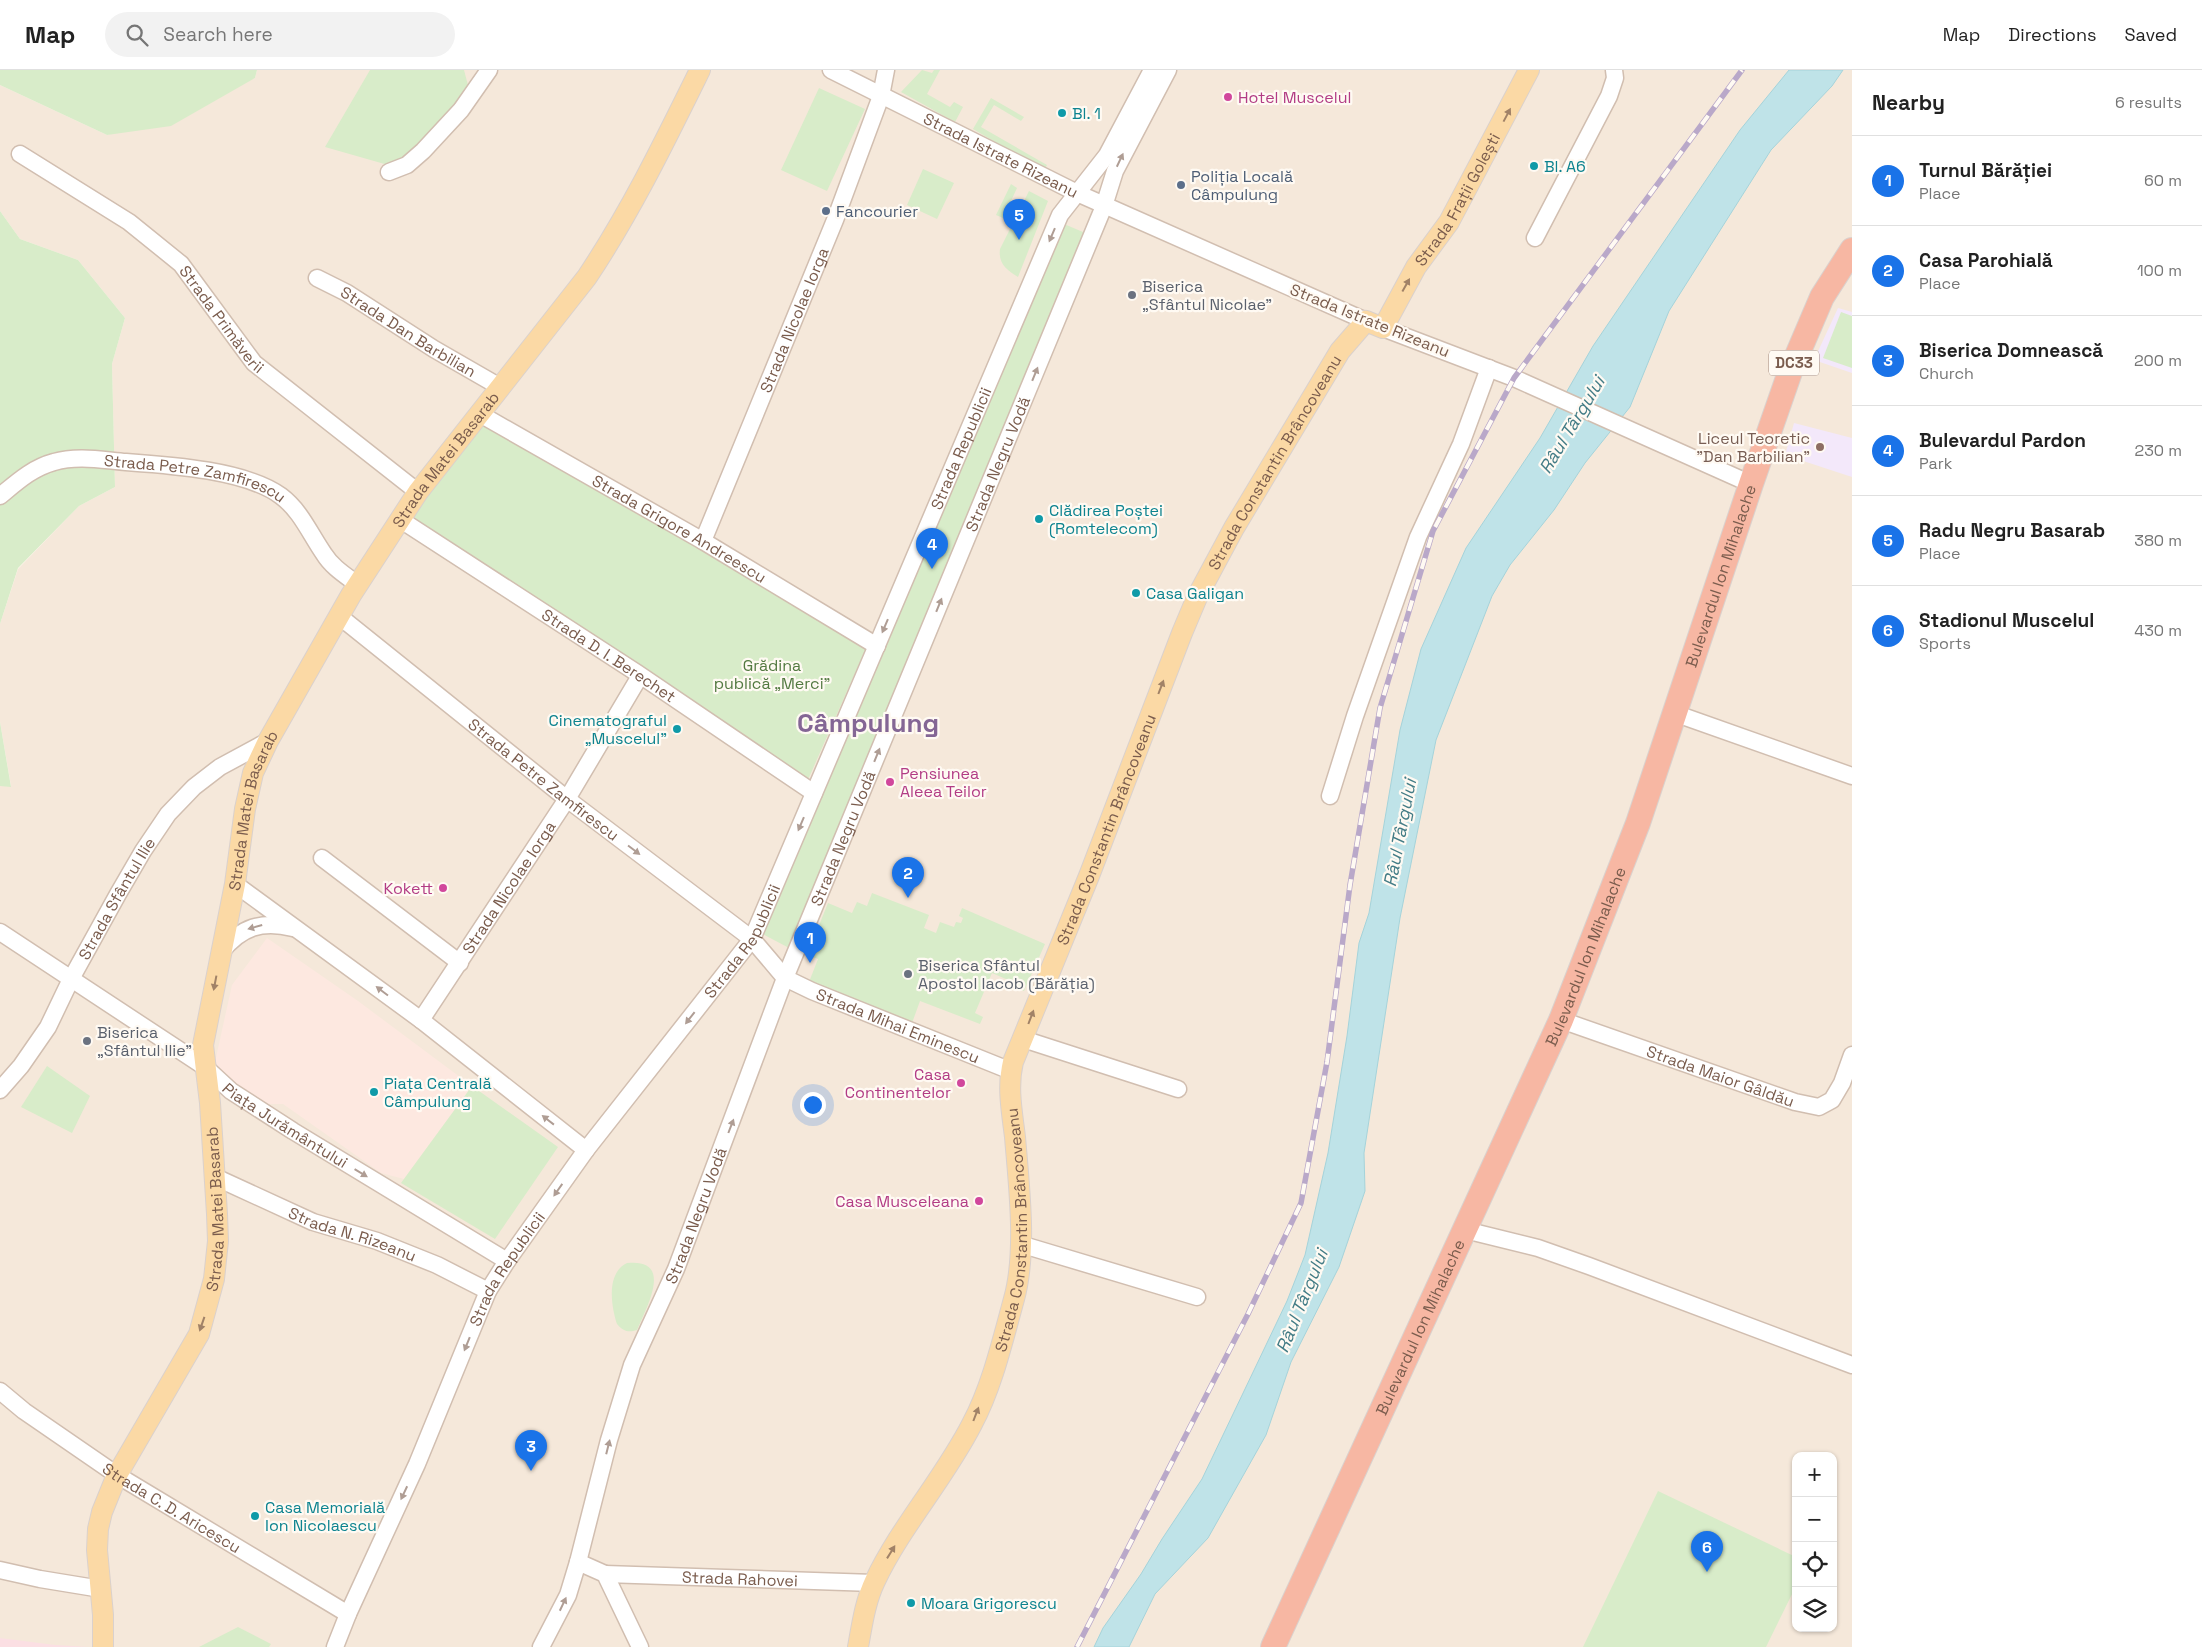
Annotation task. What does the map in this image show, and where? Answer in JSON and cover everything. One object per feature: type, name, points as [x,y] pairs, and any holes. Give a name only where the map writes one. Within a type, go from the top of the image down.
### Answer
[{"type":"highway","name":"Bulevardul Ion Mihalache","points":[[1273,1647],[1561,1020],[1638,823],[1751,484],[1807,330],[1822,298],[1852,250]]},
{"type":"main road","name":"Strada Matei Basarab","points":[[103,1647],[104,1630],[97,1564],[98,1529],[117,1475],[199,1334],[208,1308],[214,1279],[218,1241],[210,1103],[204,1045],[235,884],[245,809],[254,773],[268,741],[357,584],[418,492],[587,277],[603,253],[633,203],[700,70]]},
{"type":"main road","name":"Strada Frații Golești","points":[[1374,324],[1449,222],[1529,70]]},
{"type":"main road","name":"Strada Constantin Brâncoveanu","points":[[858,1647],[865,1610],[874,1582],[974,1422],[986,1391],[1015,1296],[1020,1244],[1010,1094],[1011,1071],[1023,1039],[1089,876],[1198,595],[1234,528],[1340,351],[1374,324]]},
{"type":"street","points":[[389,172],[407,165],[423,151],[461,110],[489,70]]},
{"type":"street","name":"Strada Istrate Rizeanu","points":[[832,70],[1104,206],[1374,324],[1518,380],[1751,484]]},
{"type":"street","name":"Strada Nicolae Iorga","points":[[703,541],[835,220],[881,96],[886,70]]},
{"type":"street","points":[[1076,193],[1107,155],[1152,70]]},
{"type":"street","name":"Strada Negru Vodă","points":[[541,1647],[568,1595],[632,1365],[676,1269],[785,978],[1104,206],[1118,164],[1168,70]]},
{"type":"street","points":[[1535,238],[1609,96],[1614,78],[1614,70]]},
{"type":"street","name":"Strada Primăverii","points":[[20,154],[129,222],[181,264],[254,363],[418,492]]},
{"type":"street","name":"Strada Republicii","points":[[335,1647],[348,1614],[417,1464],[488,1291],[507,1261],[586,1150],[752,939],[1060,215],[1076,193]]},
{"type":"street","name":"Strada Dan Barbilian","points":[[318,278],[347,293],[434,349],[500,387]]},
{"type":"street","points":[[1330,796],[1355,716],[1418,537],[1461,444],[1489,368]]},
{"type":"street","name":"Strada Grigore Andreescu","points":[[480,414],[703,541],[877,646]]},
{"type":"street","name":"Strada Petre Zamfirescu","points":[[0,496],[31,470],[53,462],[73,458],[185,466],[243,480],[266,488],[280,496],[298,513],[324,555],[336,568],[357,584]]},
{"type":"street","name":"Strada D. I. Berechet","points":[[401,520],[640,676],[814,793]]},
{"type":"street","name":"Strada Petre Zamfirescu","points":[[339,616],[567,799],[752,939],[785,978]]},
{"type":"street","name":"Strada Nicolae Iorga","points":[[421,1020],[567,799],[640,676]]},
{"type":"street","points":[[1674,713],[1852,776]]},
{"type":"street","name":"Strada Sfântul Ilie","points":[[0,1090],[21,1066],[48,1027],[71,979],[143,851],[168,814],[194,787],[220,768],[268,741]]},
{"type":"street","points":[[322,858],[460,962]]},
{"type":"street","points":[[235,884],[421,1020],[586,1150]]},
{"type":"street","points":[[221,952],[230,940],[254,926],[276,923],[298,929]]},
{"type":"street","name":"Piața Jurământului","points":[[0,932],[205,1068],[231,1091],[293,1131],[507,1261]]},
{"type":"street","name":"Strada Mihai Eminescu","points":[[785,978],[812,991],[1011,1071]]},
{"type":"street","name":"Strada Maior Gâldău","points":[[1561,1020],[1795,1102],[1819,1107],[1832,1100],[1842,1083],[1852,1055]]},
{"type":"street","points":[[1023,1039],[1178,1089]]},
{"type":"street","name":"Strada N. Rizeanu","points":[[215,1177],[313,1222],[377,1241],[437,1265],[488,1291]]},
{"type":"street","points":[[1465,1230],[1538,1248],[1581,1263],[1852,1365]]},
{"type":"street","points":[[1020,1244],[1197,1297]]},
{"type":"street","name":"Strada C. D. Aricescu","points":[[0,1391],[24,1411],[117,1475],[348,1614]]},
{"type":"street","points":[[578,1562],[605,1574],[640,1647]]},
{"type":"street","points":[[0,1570],[101,1589]]},
{"type":"street","name":"Strada Rahovei","points":[[605,1574],[874,1582]]},
{"type":"shaded area","points":[[257,70],[1852,70],[1852,1647],[0,1647],[0,786],[11,786],[0,722],[0,624],[18,569],[79,506],[115,487],[112,364],[125,318],[78,260],[20,239],[0,211],[0,85],[107,135],[255,78]]},
{"type":"shaded area","points":[[1838,308],[1852,312],[1852,373],[1814,360]]},
{"type":"shaded area","name":"Liceul Teoretic ”Dan Barbilian”","points":[[1794,423],[1852,438],[1852,477],[1785,455]]},
{"type":"shaded area","name":"Piața Centrală Câmpulung","points":[[267,938],[358,1001],[472,1086],[404,1179],[381,1173],[283,1104],[265,1104],[220,1072],[215,1062],[232,985]]},
{"type":"shaded area","points":[[0,1638],[55,1645],[88,1647],[0,1647]]},
{"type":"green space","points":[[0,70],[257,70],[255,78],[171,126],[107,135],[0,85]]},
{"type":"green space","points":[[370,70],[464,70],[469,89],[408,157],[388,165],[325,147]]},
{"type":"green space","points":[[922,70],[932,73],[934,70],[940,70],[927,94],[950,107],[954,102],[963,107],[955,122],[901,92]]},
{"type":"green space","points":[[819,88],[865,109],[827,191],[781,170]]},
{"type":"green space","points":[[991,98],[1024,117],[1021,121],[994,105],[981,127],[1047,165],[1044,171],[973,129]]},
{"type":"green space","points":[[923,169],[954,183],[937,219],[907,205]]},
{"type":"green space","points":[[1011,184],[1017,188],[1003,218],[996,215]]},
{"type":"green space","points":[[1029,191],[1048,201],[1018,277],[1002,263],[1000,249]]},
{"type":"green space","points":[[0,211],[20,239],[78,260],[125,318],[112,364],[115,487],[79,506],[18,568],[0,624]]},
{"type":"green space","points":[[1057,221],[1090,235],[793,950],[757,931]]},
{"type":"green space","points":[[1841,312],[1852,316],[1852,368],[1823,358]]},
{"type":"green space","name":"Grădina publică „Merci”","points":[[482,421],[867,646],[807,782],[408,520]]},
{"type":"green space","points":[[0,722],[11,787],[0,786]]},
{"type":"green space","points":[[872,893],[929,915],[924,928],[936,933],[940,922],[954,927],[956,922],[961,923],[963,918],[959,916],[962,908],[1045,944],[1024,991],[1014,987],[1015,983],[992,973],[975,1013],[983,1017],[980,1024],[920,1001],[912,1023],[809,982],[818,959],[807,955],[828,903],[852,913],[857,902],[867,906]]},
{"type":"green space","points":[[47,1066],[90,1096],[72,1133],[21,1107]]},
{"type":"green space","points":[[472,1086],[558,1147],[495,1239],[401,1183]]},
{"type":"green space","points":[[627,1263],[642,1264],[650,1268],[654,1276],[646,1310],[637,1330],[631,1331],[624,1330],[617,1324],[612,1299],[613,1282],[616,1274]]},
{"type":"green space","points":[[1658,1491],[1792,1555],[1792,1594],[1766,1647],[1583,1647]]},
{"type":"green space","points":[[238,1627],[271,1644],[269,1647],[199,1647]]},
{"type":"water","name":"Râul Târgului","points":[[1789,70],[1843,70],[1832,86],[1771,150],[1669,311],[1630,407],[1585,463],[1554,510],[1510,565],[1492,596],[1436,740],[1400,918],[1364,1153],[1365,1191],[1339,1267],[1291,1362],[1266,1435],[1208,1538],[1155,1594],[1129,1647],[1094,1647],[1103,1628],[1141,1574],[1202,1479],[1287,1301],[1305,1255],[1328,1153],[1347,1036],[1359,943],[1369,913],[1400,730],[1421,649],[1466,548],[1540,438],[1593,346],[1740,130]]},
{"type":"railway","points":[[1077,1647],[1248,1314],[1301,1203],[1327,1062],[1350,885],[1380,708],[1433,531],[1514,378],[1742,70]]},
{"type":"place","name":"Hotel Muscelul","points":[[1228,97]]},
{"type":"place","name":"Bl. 1","points":[[1062,113]]},
{"type":"place","name":"Bl. A6","points":[[1534,166]]},
{"type":"place","name":"Poliția Locală Câmpulung","points":[[1181,185]]},
{"type":"place","name":"Fancourier","points":[[826,211]]},
{"type":"place","name":"Radu Negru Basarab","points":[[1019,240]]},
{"type":"place","name":"Biserica „Sfântul Nicolae”","points":[[1132,295]]},
{"type":"place","name":"Liceul Teoretic ”Dan Barbilian”","points":[[1820,447]]},
{"type":"place","name":"Clădirea Poștei (Romtelecom)","points":[[1039,519]]},
{"type":"place","name":"Bulevardul Pardon","points":[[932,569]]},
{"type":"place","name":"Casa Galigan","points":[[1136,593]]},
{"type":"place","name":"Cinematograful „Muscelul”","points":[[677,729]]},
{"type":"place","name":"Pensiunea Aleea Teilor","points":[[890,782]]},
{"type":"place","name":"Kokett","points":[[443,888]]},
{"type":"place","name":"Casa Parohială","points":[[908,898]]},
{"type":"place","name":"Turnul Bărăției","points":[[810,963]]},
{"type":"place","name":"Biserica Sfântul Apostol Iacob (Bărăția)","points":[[908,974]]},
{"type":"place","name":"Biserica „Sfântul Ilie”","points":[[87,1041]]},
{"type":"place","name":"Casa Continentelor","points":[[961,1083]]},
{"type":"place","name":"Piața Centrală Câmpulung","points":[[374,1092]]},
{"type":"place","name":"Casa Musceleana","points":[[979,1201]]},
{"type":"place","name":"Biserica Domnească","points":[[531,1471]]},
{"type":"place","name":"Casa Memorială Ion Nicolaescu","points":[[255,1516]]},
{"type":"place","name":"Stadionul Muscelul","points":[[1707,1572]]},
{"type":"place","name":"Moara Grigorescu","points":[[911,1603]]},
{"type":"district","name":"Câmpulung","points":[[868,723]]}]
